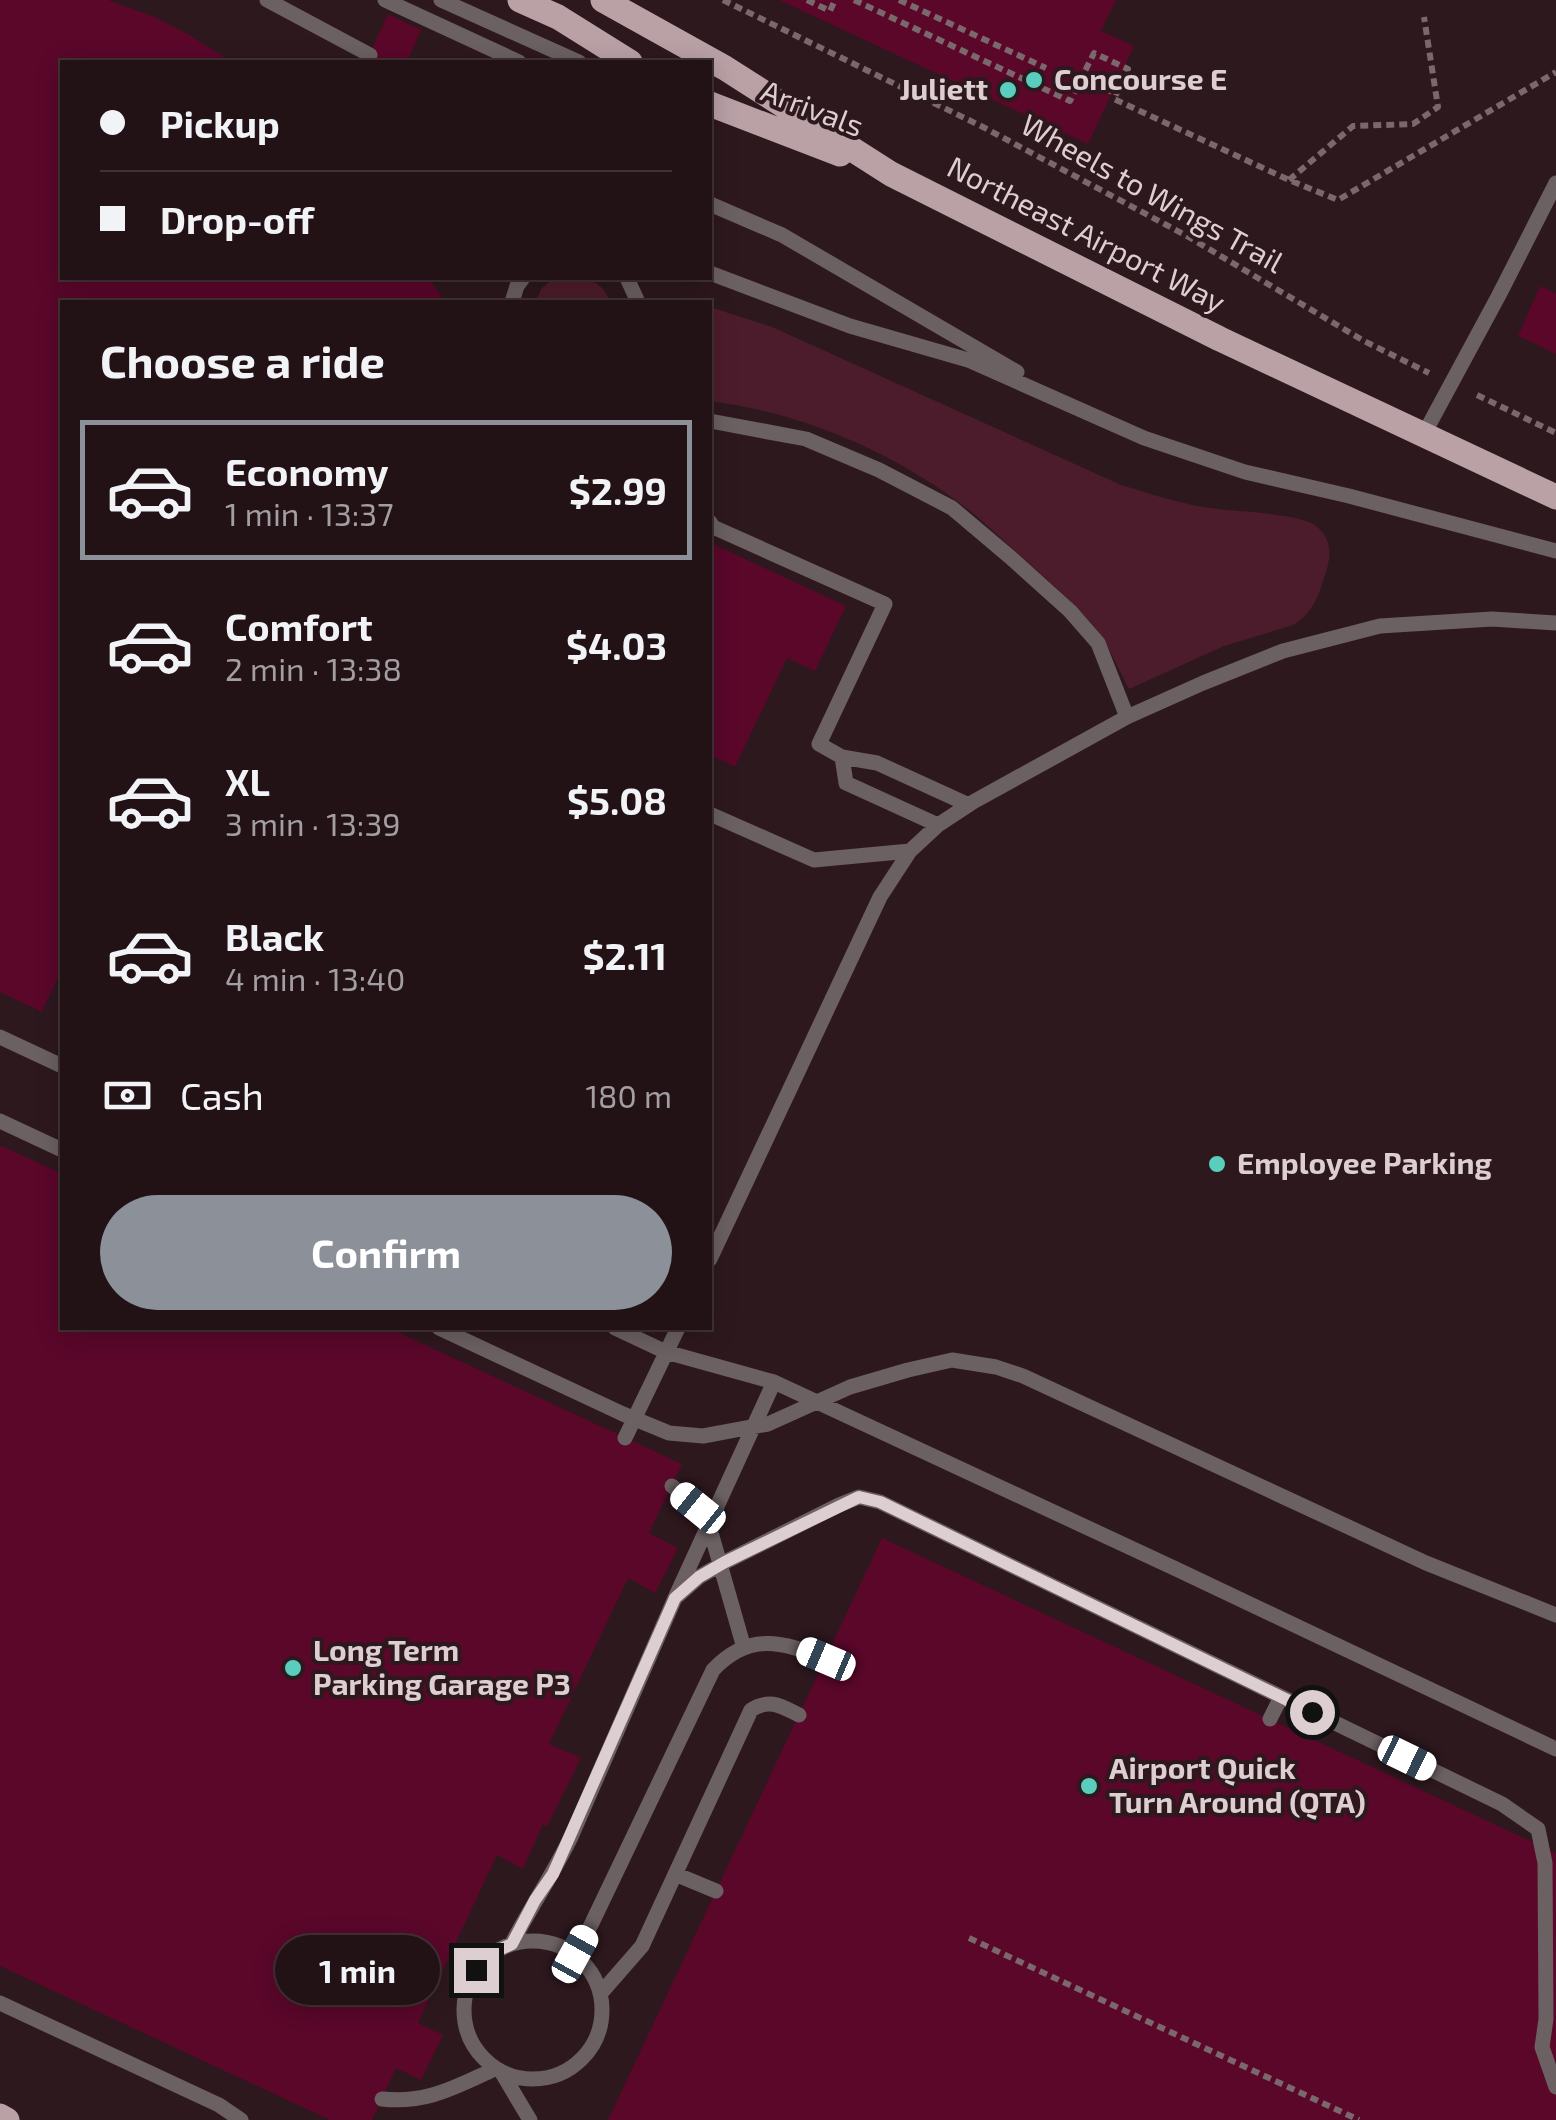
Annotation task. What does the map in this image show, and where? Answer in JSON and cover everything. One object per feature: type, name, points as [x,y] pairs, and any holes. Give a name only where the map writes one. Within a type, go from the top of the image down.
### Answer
[{"type":"main road","points":[[520,0],[558,17],[627,60]]},
{"type":"main road","name":"Northeast Airport Way","points":[[603,0],[711,60]]},
{"type":"main road","name":"Northeast Airport Way","points":[[712,61],[891,174],[1220,339],[1556,497]]},
{"type":"main road","name":"Arrivals","points":[[712,105],[891,174]]},
{"type":"main road","points":[[0,2116],[8,2120]]},
{"type":"lane","points":[[267,0],[370,55]]},
{"type":"lane","points":[[385,0],[515,60]]},
{"type":"lane","points":[[441,0],[575,60]]},
{"type":"lane","points":[[1424,434],[1556,183]]},
{"type":"lane","points":[[712,205],[782,236],[1085,412]]},
{"type":"lane","points":[[713,275],[850,326],[968,360],[1144,438],[1245,472],[1556,551]]},
{"type":"lane","points":[[712,421],[806,440],[879,470],[952,508],[1070,611],[1098,643],[1127,718]]},
{"type":"lane","points":[[712,525],[885,604],[819,744],[842,757],[877,762],[969,804]]},
{"type":"lane","points":[[712,1255],[880,897],[910,851],[938,826],[969,804],[1127,718],[1283,651],[1380,626],[1492,618],[1556,623]]},
{"type":"lane","points":[[842,757],[846,783],[938,826]]},
{"type":"lane","points":[[712,815],[814,860],[910,851]]},
{"type":"lane","points":[[0,1037],[60,1065]]},
{"type":"lane","points":[[0,1120],[60,1149]]},
{"type":"lane","points":[[443,1330],[669,1434],[703,1436],[768,1424],[850,1388],[952,1360],[996,1367],[1024,1376],[1426,1563],[1556,1615]]},
{"type":"lane","points":[[619,1330],[666,1352],[774,1382],[1556,1750]]},
{"type":"lane","points":[[625,1438],[677,1330]]},
{"type":"lane","points":[[512,1944],[571,1837],[774,1382]]},
{"type":"lane","points":[[672,1486],[698,1508],[712,1536],[744,1648]]},
{"type":"lane","points":[[675,1598],[699,1577],[725,1562],[859,1497],[880,1502],[1502,1804],[1538,1829],[1546,1863],[1546,2018],[1542,2047],[1556,2087]]},
{"type":"lane","points":[[575,1954],[714,1670],[726,1657],[762,1643],[792,1645],[826,1659]]},
{"type":"lane","points":[[1270,1720],[1280,1696]]},
{"type":"lane","points":[[601,1993],[642,1946],[751,1710],[772,1702],[799,1715]]},
{"type":"lane","points":[[675,1874],[716,1891]]},
{"type":"lane","points":[[382,2099],[400,2101],[434,2096],[499,2071],[523,2079],[546,2079],[585,2057],[597,2037],[602,2016],[596,1978],[575,1954],[545,1941],[528,1940],[492,1953],[476,1970],[466,1990],[463,2012],[467,2034],[478,2054],[499,2071],[530,2120]]},
{"type":"lane","points":[[0,2003],[219,2105],[241,2120]]},
{"type":"path","name":"Wheels to Wings Trail","points":[[723,0],[983,127],[1187,236],[1364,341],[1556,432]]},
{"type":"path","points":[[807,0],[830,11],[835,0]]},
{"type":"path","points":[[854,0],[1070,101],[1094,53],[1128,70],[1114,100],[1338,200],[1556,72]]},
{"type":"path","points":[[899,0],[1046,68]]},
{"type":"path","points":[[1289,180],[1353,126],[1413,124],[1438,106],[1424,17]]},
{"type":"path","points":[[1081,78],[1116,94]]},
{"type":"path","points":[[970,1938],[1359,2120]]},
{"type":"shaded area","points":[[552,280],[588,280],[601,287],[609,300],[536,300]]},
{"type":"shaded area","points":[[712,308],[772,327],[1121,485],[1203,507],[1307,521],[1325,537],[1329,549],[1327,569],[1310,610],[1293,625],[1224,646],[1129,689],[1110,650],[1079,611],[987,525],[945,492],[850,440],[816,426],[712,401]]},
{"type":"building","points":[[0,0],[108,0],[155,17],[229,60],[60,60],[60,280],[430,280],[444,300],[60,300],[60,973],[42,1012],[0,992]]},
{"type":"building","name":"Concourse E","points":[[779,0],[1116,0],[1101,31],[1134,46],[1088,144]]},
{"type":"building","points":[[388,14],[421,30],[408,60],[367,60]]},
{"type":"building","points":[[1540,286],[1556,293],[1556,354],[1518,336]]},
{"type":"building","points":[[712,546],[846,606],[815,671],[787,658],[735,767],[712,756]]},
{"type":"building","name":"Long Term Parking Garage P3","points":[[0,1145],[60,1173],[60,1330],[393,1330],[682,1464],[649,1533],[678,1548],[655,1593],[628,1578],[549,1744],[581,1758],[547,1827],[543,1824],[523,1869],[497,1855],[418,2023],[443,2035],[421,2080],[396,2068],[372,2120],[330,2120],[0,1966]]},
{"type":"building","name":"Airport Quick Turn Around (QTA)","points":[[882,1538],[1556,1853],[1556,2120],[608,2120]]},
{"type":"place","name":"Concourse E","points":[[1034,80]]},
{"type":"place","name":"Juliett","points":[[1008,90]]},
{"type":"place","name":"Employee Parking","points":[[1217,1164]]},
{"type":"place","name":"Long Term Parking Garage P3","points":[[293,1668]]},
{"type":"place","name":"Airport Quick Turn Around (QTA)","points":[[1089,1786]]},
{"type":"route","points":[[476,1970],[492,1953],[512,1944],[553,1874],[675,1598],[699,1577],[752,1547],[859,1497],[880,1502],[1312,1712]]}]
